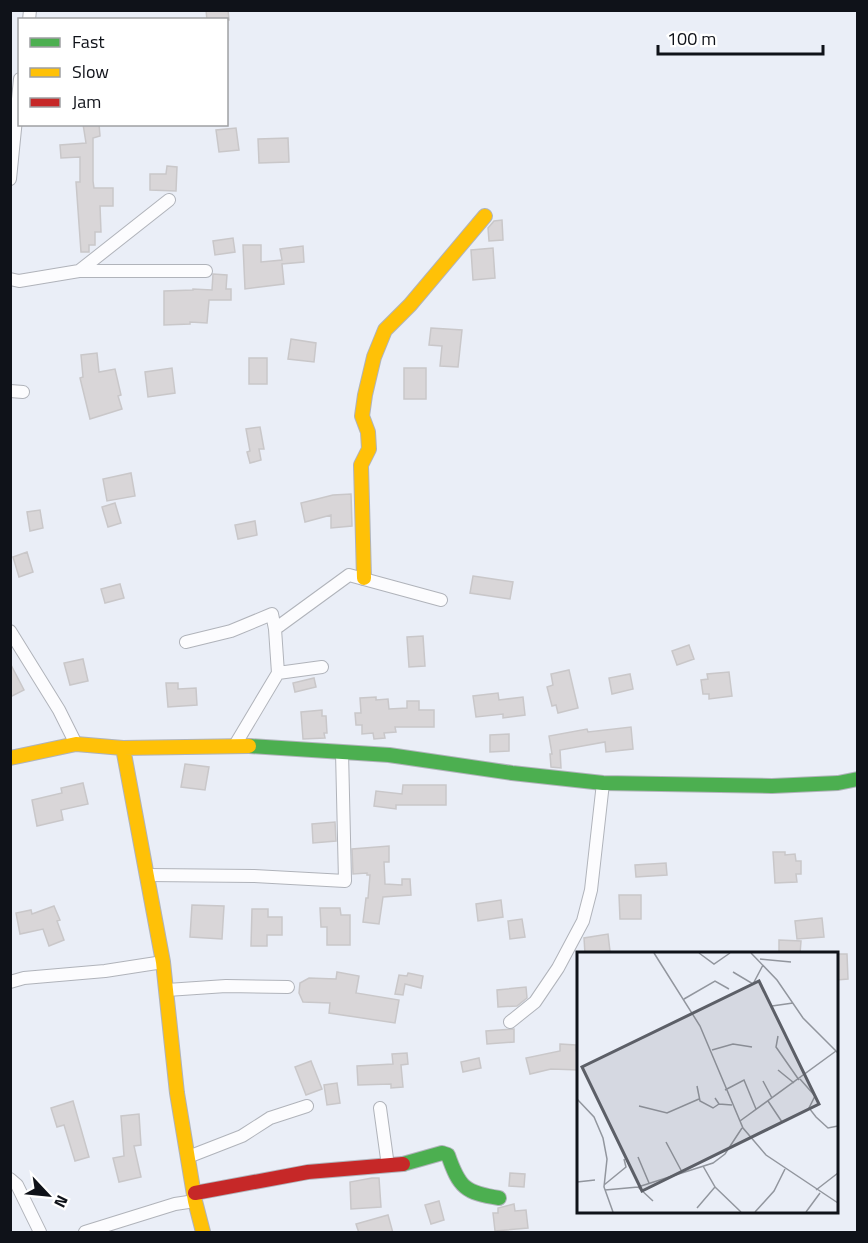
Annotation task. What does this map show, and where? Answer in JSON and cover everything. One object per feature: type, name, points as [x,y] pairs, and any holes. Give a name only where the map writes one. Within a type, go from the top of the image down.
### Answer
[{"type":"street","points":[[10,179],[18,99]]},
{"type":"street","points":[[80,271],[169,200]]},
{"type":"street","points":[[364,578],[361,465],[369,449],[368,432],[362,416],[374,357],[385,330],[410,305],[485,216]]},
{"type":"street","points":[[10,279],[19,281],[80,271],[206,271]]},
{"type":"street","points":[[275,629],[349,575],[441,600]]},
{"type":"street","points":[[186,642],[231,631],[272,614],[278,673],[235,745]]},
{"type":"street","points":[[10,631],[59,710],[76,744]]},
{"type":"street","points":[[278,673],[322,667]]},
{"type":"street","points":[[10,758],[76,744],[123,748],[235,745],[390,755],[512,773],[603,783],[772,786],[838,783],[858,779]]},
{"type":"street","points":[[123,748],[163,962],[177,1093],[203,1233]]},
{"type":"street","points":[[148,875],[254,876],[345,881],[342,752]]},
{"type":"street","points":[[510,1022],[535,1002],[558,968],[583,921],[591,890],[603,783]]},
{"type":"street","points":[[10,982],[24,978],[105,971],[163,962]]},
{"type":"street","points":[[167,990],[226,986],[288,987]]},
{"type":"street","points":[[188,1157],[242,1136],[270,1118],[307,1106]]},
{"type":"street","points":[[380,1108],[388,1166]]},
{"type":"street","points":[[86,1233],[195,1197],[308,1172],[408,1164],[442,1153],[448,1155],[454,1175],[464,1188],[477,1195],[499,1198]]},
{"type":"street","points":[[10,1179],[17,1185],[40,1233]]},
{"type":"building","points":[[206,10],[228,10],[229,20],[228,18],[207,18]]},
{"type":"building","points":[[83,126],[99,126],[100,136],[93,138],[94,188],[113,188],[113,206],[100,206],[101,232],[95,232],[95,245],[89,245],[89,252],[81,252],[76,182],[80,182],[80,157],[61,158],[60,145],[86,143]]},
{"type":"building","points":[[236,128],[239,150],[219,152],[216,130]]},
{"type":"building","points":[[288,138],[289,162],[259,163],[258,139]]},
{"type":"building","points":[[167,166],[177,167],[176,191],[150,190],[150,174],[166,174]]},
{"type":"building","points":[[502,220],[503,240],[489,241],[488,228],[494,221]]},
{"type":"building","points":[[233,238],[235,252],[215,255],[213,241]]},
{"type":"building","points":[[243,245],[261,245],[261,262],[282,260],[280,249],[303,246],[304,262],[282,264],[284,284],[245,289]]},
{"type":"building","points":[[493,248],[495,278],[473,280],[471,250]]},
{"type":"building","points":[[213,274],[227,275],[226,289],[231,289],[231,300],[209,300],[207,323],[164,325],[164,291],[212,290]]},
{"type":"building","points":[[431,328],[462,330],[458,367],[440,366],[442,346],[429,345]]},
{"type":"building","points":[[291,339],[316,343],[314,362],[288,359]]},
{"type":"building","points":[[97,353],[99,372],[115,369],[122,409],[90,419],[80,378],[83,377],[81,355]]},
{"type":"building","points":[[249,358],[267,358],[267,384],[249,384]]},
{"type":"building","points":[[172,368],[175,393],[148,397],[145,372]]},
{"type":"building","points":[[404,368],[426,368],[426,399],[404,399]]},
{"type":"building","points":[[260,427],[264,449],[259,449],[261,460],[250,463],[246,429]]},
{"type":"building","points":[[131,473],[135,496],[107,501],[103,479]]},
{"type":"building","points":[[351,494],[352,526],[331,528],[331,515],[305,522],[301,503],[333,495]]},
{"type":"building","points":[[115,503],[121,523],[108,527],[102,507]]},
{"type":"building","points":[[40,510],[43,528],[30,531],[27,512]]},
{"type":"building","points":[[255,521],[257,535],[238,539],[235,525]]},
{"type":"building","points":[[27,552],[33,572],[19,577],[13,557]]},
{"type":"building","points":[[473,576],[513,582],[510,599],[470,593]]},
{"type":"building","points":[[120,584],[124,598],[105,603],[101,589]]},
{"type":"building","points":[[423,636],[425,666],[409,667],[407,637]]},
{"type":"building","points":[[689,645],[694,659],[677,665],[672,651]]},
{"type":"building","points":[[83,659],[88,681],[70,685],[64,663]]},
{"type":"building","points":[[10,663],[24,690],[10,697]]},
{"type":"building","points":[[569,670],[578,708],[558,713],[556,705],[552,706],[547,687],[553,685],[551,674]]},
{"type":"building","points":[[729,672],[732,696],[709,699],[709,694],[703,694],[701,680],[708,679],[707,674]]},
{"type":"building","points":[[630,674],[633,689],[612,694],[609,678]]},
{"type":"building","points":[[314,678],[316,687],[295,692],[293,683]]},
{"type":"building","points":[[166,683],[178,683],[178,689],[196,688],[197,705],[168,707]]},
{"type":"building","points":[[498,693],[499,700],[523,697],[525,715],[503,718],[503,714],[476,717],[473,696]]},
{"type":"building","points":[[376,697],[376,700],[388,699],[389,709],[407,708],[407,701],[419,701],[419,710],[434,710],[434,727],[395,727],[396,732],[384,733],[385,738],[374,739],[373,733],[362,734],[362,725],[356,725],[355,713],[361,713],[360,698]]},
{"type":"building","points":[[322,710],[322,716],[326,716],[325,738],[303,739],[301,712]]},
{"type":"building","points":[[631,727],[633,749],[606,752],[605,742],[560,750],[561,768],[551,767],[550,754],[552,754],[549,736],[587,729],[588,732]]},
{"type":"building","points":[[509,734],[509,751],[490,752],[490,735]]},
{"type":"building","points":[[185,764],[209,767],[205,790],[181,787]]},
{"type":"building","points":[[83,783],[88,804],[61,810],[63,820],[37,826],[32,800],[62,793],[61,788]]},
{"type":"building","points":[[403,785],[446,785],[446,805],[396,805],[396,809],[374,806],[376,791],[402,794]]},
{"type":"building","points":[[335,822],[336,841],[313,843],[312,824]]},
{"type":"building","points":[[389,846],[389,862],[384,862],[385,884],[402,885],[402,879],[410,879],[411,895],[383,897],[379,924],[363,922],[370,875],[367,873],[353,874],[352,849]]},
{"type":"building","points":[[773,852],[785,852],[785,855],[795,854],[796,861],[801,861],[801,874],[796,874],[797,882],[775,883]]},
{"type":"building","points":[[666,863],[667,875],[636,877],[635,865]]},
{"type":"building","points":[[619,895],[641,895],[641,919],[620,919]]},
{"type":"building","points":[[501,900],[503,917],[478,921],[476,904]]},
{"type":"building","points":[[192,905],[224,906],[222,939],[190,937]]},
{"type":"building","points":[[54,906],[60,920],[57,921],[64,940],[49,946],[43,929],[20,934],[16,913],[31,910],[32,914]]},
{"type":"building","points":[[320,908],[340,908],[341,915],[350,915],[350,945],[327,945],[327,927],[321,927]]},
{"type":"building","points":[[252,909],[268,909],[268,917],[282,917],[282,935],[267,935],[267,946],[251,946]]},
{"type":"building","points":[[822,918],[824,937],[797,939],[795,921]]},
{"type":"building","points":[[522,919],[525,937],[510,939],[508,921]]},
{"type":"building","points":[[608,934],[610,951],[585,952],[584,938]]},
{"type":"building","points":[[779,940],[801,941],[800,952],[779,952]]},
{"type":"building","points":[[838,954],[847,954],[848,979],[838,980]]},
{"type":"building","points":[[337,972],[359,976],[356,993],[399,1000],[395,1023],[329,1013],[330,1003],[303,1002],[299,993],[300,983],[309,978],[336,979]]},
{"type":"building","points":[[408,973],[423,976],[421,988],[405,984],[403,995],[395,994],[399,975],[407,976]]},
{"type":"building","points":[[526,987],[527,998],[517,1006],[498,1007],[497,990]]},
{"type":"building","points":[[514,1029],[514,1042],[487,1044],[486,1031]]},
{"type":"building","points":[[560,1044],[576,1045],[577,1070],[551,1069],[530,1074],[526,1058],[560,1051]]},
{"type":"building","points":[[407,1053],[408,1064],[401,1065],[403,1087],[391,1088],[391,1084],[358,1085],[357,1066],[393,1064],[392,1054]]},
{"type":"building","points":[[479,1058],[481,1068],[463,1072],[461,1062]]},
{"type":"building","points":[[311,1061],[322,1089],[306,1095],[295,1067]]},
{"type":"building","points":[[337,1083],[340,1103],[327,1105],[324,1085]]},
{"type":"building","points":[[73,1101],[89,1157],[75,1161],[64,1125],[57,1127],[51,1108]]},
{"type":"building","points":[[139,1114],[141,1145],[134,1146],[141,1177],[119,1182],[113,1158],[124,1156],[121,1116]]},
{"type":"building","points":[[510,1173],[525,1174],[524,1187],[509,1186]]},
{"type":"building","points":[[379,1178],[381,1207],[351,1209],[350,1182]]},
{"type":"building","points":[[439,1201],[444,1220],[431,1224],[425,1205]]},
{"type":"building","points":[[514,1204],[515,1211],[526,1210],[528,1228],[495,1231],[493,1213],[498,1213],[498,1208]]},
{"type":"building","points":[[388,1215],[393,1233],[359,1233],[356,1224]]},
{"type":"traffic: fast","points":[[249,746],[389,755],[512,773],[603,783],[772,786],[838,783],[858,779]]},
{"type":"traffic: fast","points":[[403,1164],[442,1153],[448,1155],[456,1175],[465,1187],[478,1194],[499,1198]]},
{"type":"traffic: slow","points":[[364,578],[361,465],[369,449],[368,432],[362,416],[374,357],[385,330],[410,305],[485,216]]},
{"type":"traffic: slow","points":[[10,758],[76,744],[123,748],[249,746]]},
{"type":"traffic: slow","points":[[123,748],[163,962],[177,1093],[195,1201],[203,1232]]},
{"type":"traffic: jam","points":[[195,1193],[308,1172],[403,1164]]}]
